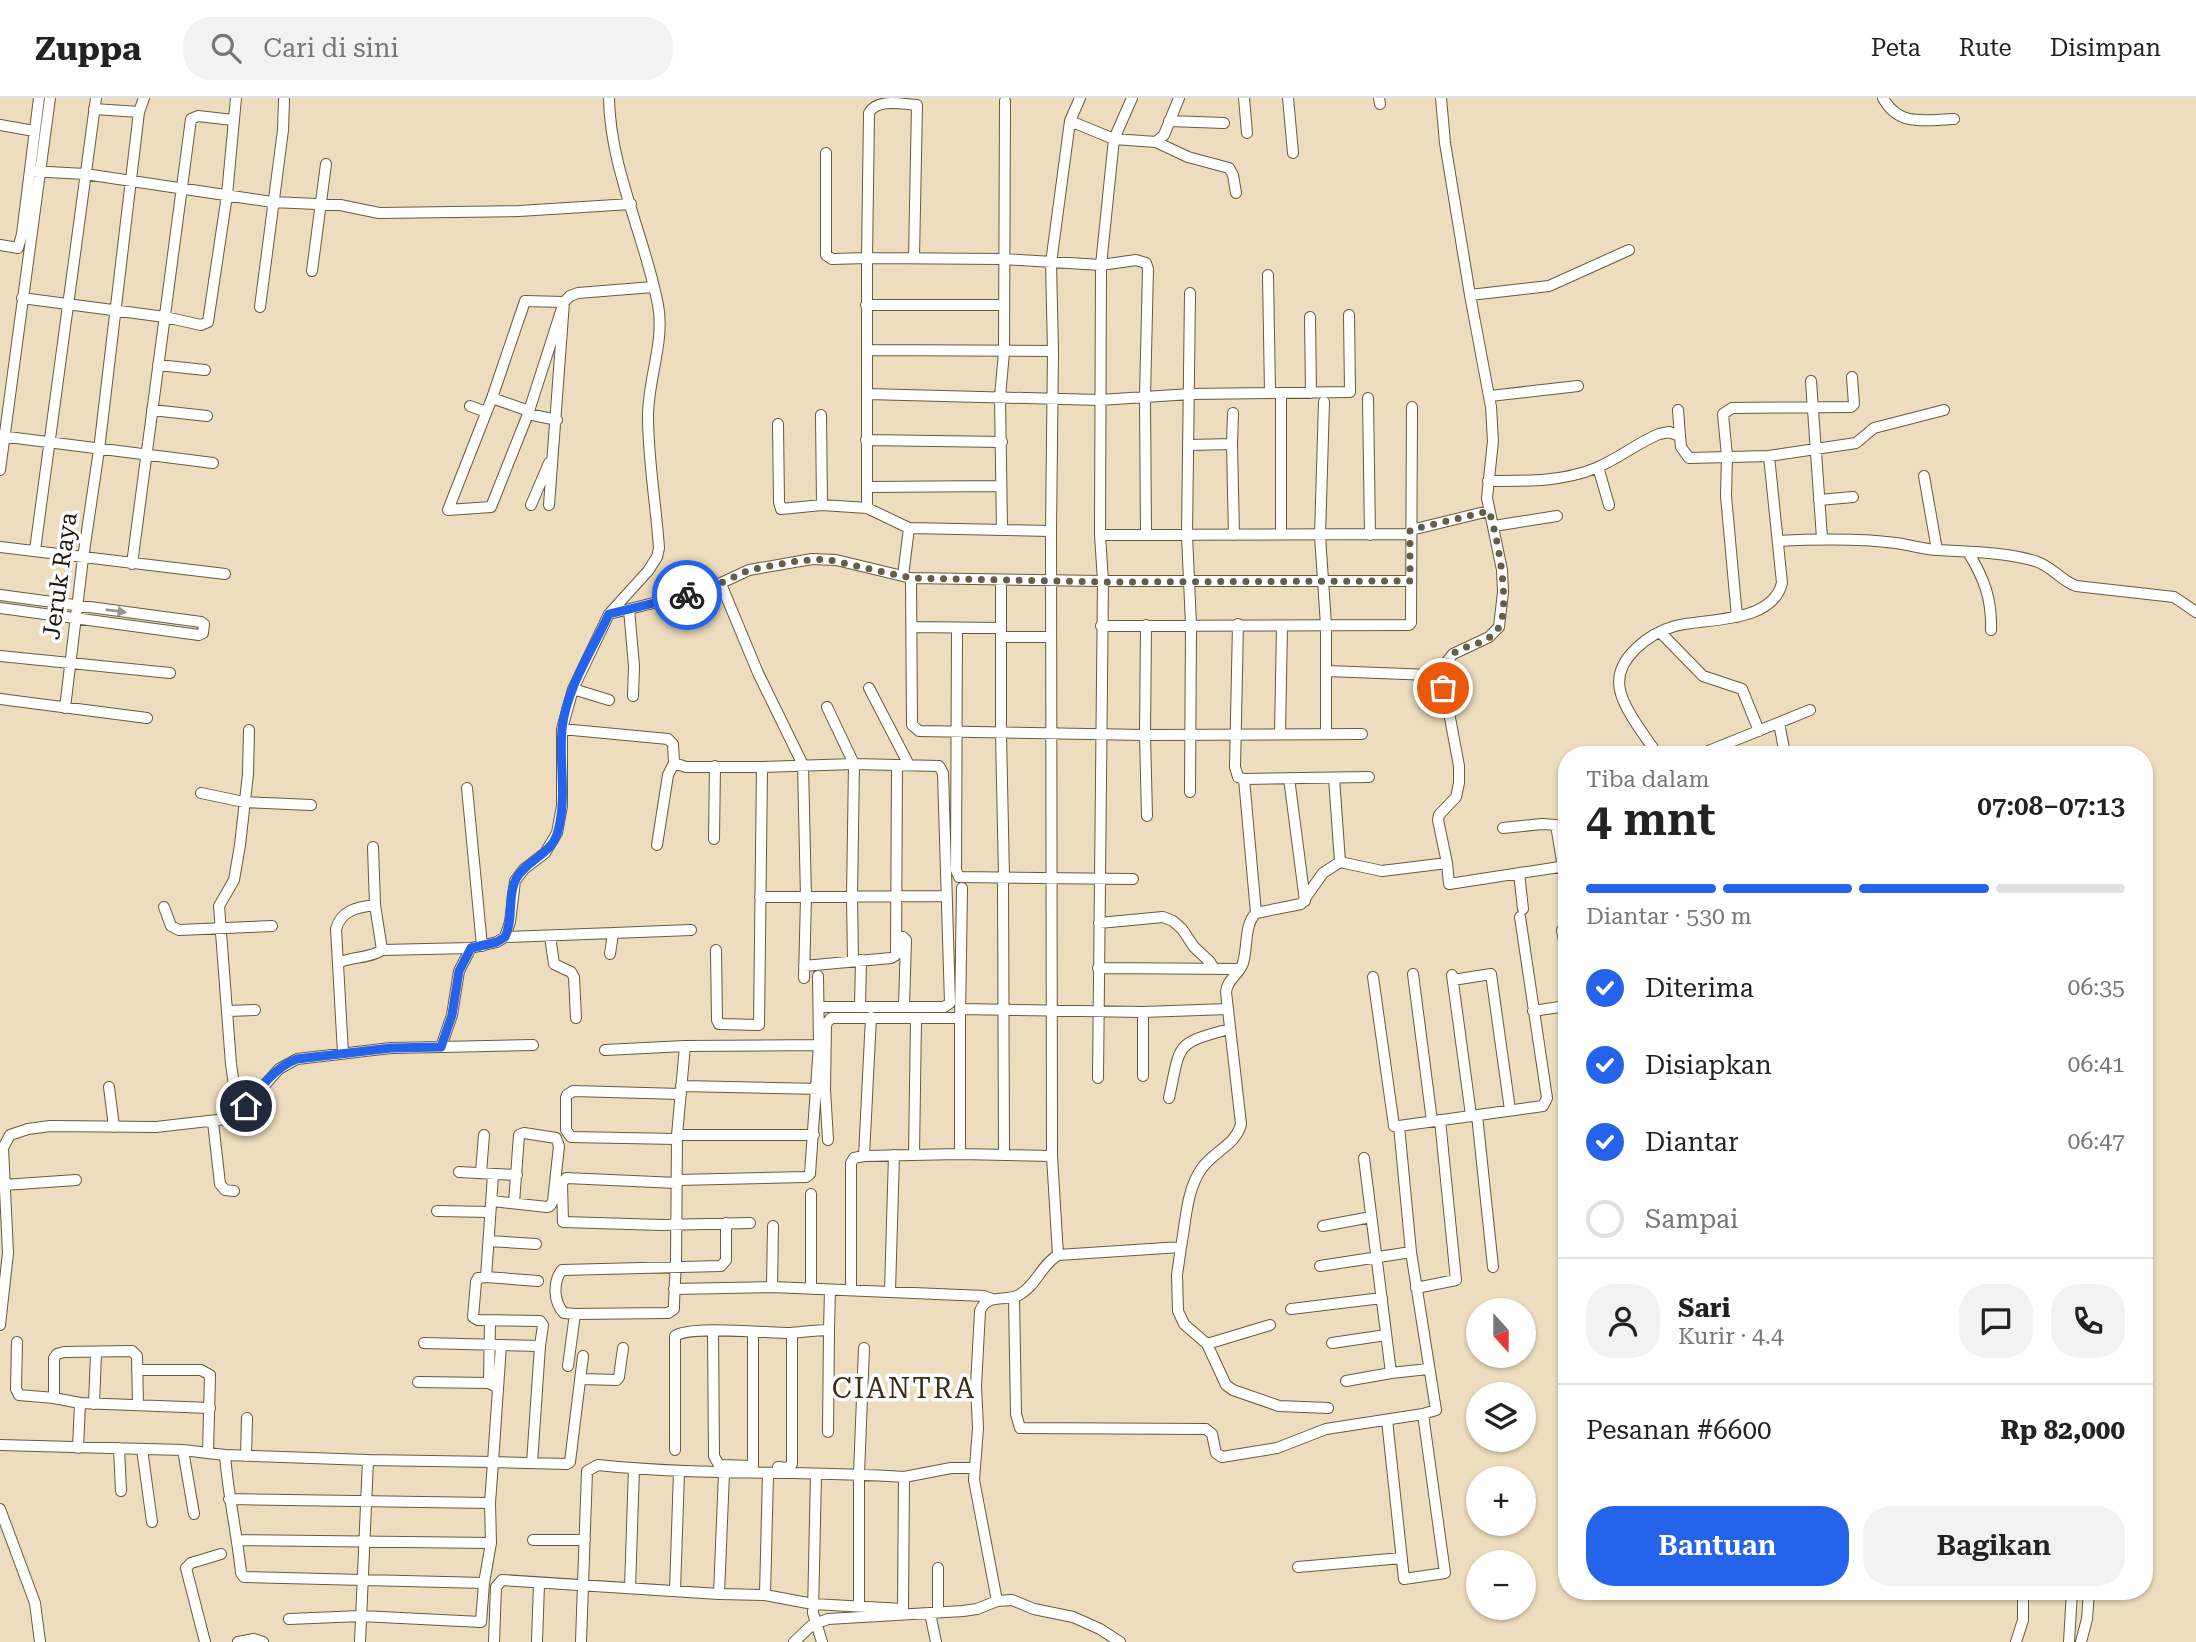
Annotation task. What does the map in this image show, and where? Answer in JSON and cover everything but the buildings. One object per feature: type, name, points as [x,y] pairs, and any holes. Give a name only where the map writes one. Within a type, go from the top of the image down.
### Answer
[{"type":"street","points":[[0,471],[2,436],[22,298],[35,172],[34,131],[39,98]]},
{"type":"street","points":[[0,245],[18,248],[50,98]]},
{"type":"street","name":"Jeruk Raya","points":[[65,708],[83,558],[100,450],[139,112],[144,98]]},
{"type":"street","points":[[22,298],[165,317],[201,325],[209,321],[227,195],[236,98]]},
{"type":"street","points":[[505,937],[510,922],[515,881],[524,869],[545,853],[557,833],[562,806],[562,729],[573,689],[609,614],[648,571],[659,548],[648,414],[659,330],[658,305],[616,150],[609,98]]},
{"type":"street","points":[[1058,1255],[1052,1156],[1051,263],[1070,121],[1080,98]]},
{"type":"street","points":[[1098,1077],[1099,733],[1103,582],[1100,535],[1101,265],[1114,139],[1132,98]]},
{"type":"street","points":[[1156,142],[1164,135],[1180,98]]},
{"type":"street","points":[[1244,98],[1247,133]]},
{"type":"street","points":[[1288,98],[1293,153]]},
{"type":"street","points":[[1441,98],[1445,143],[1490,396],[1493,441],[1488,481],[1489,511],[1494,526],[1503,592],[1499,627],[1489,637],[1453,654],[1445,664],[1442,675],[1459,766],[1458,792],[1438,820],[1449,884],[1558,867]]},
{"type":"street","points":[[1883,98],[1892,111],[1903,118],[1954,119]]},
{"type":"street","points":[[260,307],[283,130],[284,100]]},
{"type":"street","points":[[1002,530],[1000,397],[1004,352],[1005,101]]},
{"type":"street","points":[[35,550],[95,103],[139,112]]},
{"type":"street","points":[[867,509],[869,113],[874,105],[881,103],[917,105],[914,258]]},
{"type":"street","points":[[132,564],[191,119],[198,116],[233,120]]},
{"type":"street","points":[[1070,121],[1114,139],[1156,142],[1188,158],[1229,168],[1234,175],[1236,192]]},
{"type":"street","points":[[1169,121],[1224,123]]},
{"type":"street","points":[[0,125],[34,131]]},
{"type":"street","points":[[826,153],[826,255],[832,259],[1004,259],[1101,265],[1142,261],[1147,266],[1146,535]]},
{"type":"street","points":[[313,271],[326,164]]},
{"type":"street","points":[[35,172],[85,174],[272,202],[350,206],[379,213],[519,211],[631,204]]},
{"type":"street","points":[[1470,295],[1549,286],[1629,250]]},
{"type":"street","points":[[1269,275],[1270,393]]},
{"type":"street","points":[[564,302],[526,301],[448,510],[491,507],[529,412],[564,302],[569,296],[653,287]]},
{"type":"street","points":[[1190,293],[1187,535],[1191,625],[1190,792]]},
{"type":"street","points":[[549,505],[564,302]]},
{"type":"street","points":[[866,305],[1004,305]]},
{"type":"street","points":[[867,394],[1100,400],[1190,394],[1350,392],[1349,315]]},
{"type":"street","points":[[1310,317],[1311,393]]},
{"type":"street","points":[[867,349],[1053,351]]},
{"type":"street","points":[[158,365],[205,370]]},
{"type":"street","points":[[1737,617],[1726,496],[1727,456],[1723,415],[1726,410],[1732,408],[1853,406],[1852,377]]},
{"type":"street","points":[[1811,381],[1822,538]]},
{"type":"street","points":[[1490,396],[1578,386]]},
{"type":"street","points":[[1281,397],[1281,534]]},
{"type":"street","points":[[492,398],[557,420]]},
{"type":"street","points":[[1368,398],[1370,535]]},
{"type":"street","points":[[1324,402],[1320,536],[1326,625],[1326,734]]},
{"type":"street","points":[[470,406],[486,412]]},
{"type":"street","points":[[1101,626],[1409,625],[1412,407]]},
{"type":"street","points":[[152,410],[206,416]]},
{"type":"street","points":[[1678,410],[1681,447],[1688,458],[1769,456],[1856,443],[1874,428],[1944,410]]},
{"type":"street","points":[[1234,413],[1234,535]]},
{"type":"street","points":[[821,415],[822,505]]},
{"type":"street","points":[[778,424],[779,506],[785,510],[822,505],[867,509],[909,528],[1051,531]]},
{"type":"street","points":[[1488,481],[1545,480],[1598,467],[1659,434],[1669,432],[1680,436]]},
{"type":"street","points":[[2,436],[213,463]]},
{"type":"street","points":[[866,440],[1002,442]]},
{"type":"street","points":[[1190,445],[1232,444]]},
{"type":"street","points":[[531,505],[554,453]]},
{"type":"street","points":[[1652,746],[1620,690],[1621,671],[1632,652],[1660,632],[1683,625],[1737,617],[1770,603],[1780,591],[1782,583],[1769,456]]},
{"type":"street","points":[[1598,467],[1609,505]]},
{"type":"street","points":[[1924,476],[1937,550]]},
{"type":"street","points":[[867,486],[1001,486]]},
{"type":"street","points":[[1819,500],[1853,497]]},
{"type":"street","points":[[1100,535],[1370,535],[1410,532],[1489,511]]},
{"type":"street","points":[[1494,526],[1556,516]]},
{"type":"street","points":[[909,528],[907,577],[912,627],[913,726],[919,731],[1144,735],[1362,734]]},
{"type":"street","points":[[1777,541],[1822,538],[2003,554],[2052,567],[2067,582],[2076,586],[2174,597],[2196,612]]},
{"type":"street","points":[[0,547],[225,573]]},
{"type":"street","points":[[1968,552],[1987,589],[1992,611],[1991,630]]},
{"type":"street","points":[[609,614],[706,590],[749,570],[812,559],[836,560],[907,577],[1103,582],[1410,581]]},
{"type":"street","points":[[1001,580],[1004,1155]]},
{"type":"street","points":[[721,584],[758,673],[803,765],[806,898],[804,972],[857,960],[894,957],[897,951],[903,765],[869,688]]},
{"type":"street","points":[[0,595],[76,612]]},
{"type":"street","points":[[0,608],[76,612],[172,624]]},
{"type":"street","points":[[629,609],[634,666],[633,696]]},
{"type":"street","points":[[1238,624],[1237,777],[1369,777]]},
{"type":"street","points":[[1146,625],[1144,735],[1147,816]]},
{"type":"street","points":[[1280,734],[1282,625]]},
{"type":"street","points":[[912,627],[957,628],[1051,637]]},
{"type":"street","points":[[957,628],[957,875],[961,878],[1004,879],[1052,876],[1133,879]]},
{"type":"street","points":[[1660,632],[1703,676],[1742,689],[1759,731]]},
{"type":"street","points":[[0,656],[170,673]]},
{"type":"street","points":[[1327,671],[1431,675]]},
{"type":"street","points":[[573,689],[609,700]]},
{"type":"street","points":[[0,699],[147,718]]},
{"type":"street","points":[[827,707],[854,764],[852,897],[860,1006]]},
{"type":"street","points":[[1721,746],[1810,710]]},
{"type":"street","points":[[1779,723],[1783,746]]},
{"type":"street","points":[[562,729],[668,738],[673,744],[674,763],[668,775],[657,845]]},
{"type":"street","points":[[238,1113],[231,1064],[219,906],[234,880],[240,845],[248,774],[249,730]]},
{"type":"street","points":[[674,763],[688,768],[937,765],[942,770],[951,1001],[944,1007],[871,1017],[832,1017],[827,1022],[812,1169],[806,1177],[677,1181],[570,1177],[562,1183],[562,1218],[565,1223],[750,1223]]},
{"type":"street","points":[[714,839],[715,766]]},
{"type":"street","points":[[716,950],[719,1024],[759,1025],[762,767]]},
{"type":"street","points":[[1289,778],[1305,901]]},
{"type":"street","points":[[1334,778],[1340,862]]},
{"type":"street","points":[[1244,779],[1256,913]]},
{"type":"street","points":[[441,1047],[452,1015],[459,971],[476,947],[467,788]]},
{"type":"street","points":[[201,793],[244,802],[311,805]]},
{"type":"street","points":[[1503,828],[1550,824],[1556,825],[1558,835]]},
{"type":"street","points":[[373,847],[382,950]]},
{"type":"street","points":[[1328,1408],[1279,1406],[1229,1388],[1207,1344],[1184,1324],[1178,1311],[1177,1275],[1191,1195],[1197,1176],[1208,1160],[1235,1139],[1240,1128],[1227,985],[1240,970],[1250,920],[1256,913],[1305,901],[1323,873],[1340,862],[1382,871],[1447,863]]},
{"type":"street","points":[[1373,977],[1394,1126],[1543,1106],[1547,1098],[1533,1011],[1519,873]]},
{"type":"street","points":[[960,1154],[962,888]]},
{"type":"street","points":[[760,897],[946,896]]},
{"type":"street","points":[[343,1053],[335,933],[339,920],[359,907],[376,905]]},
{"type":"street","points":[[164,907],[169,924],[174,929],[272,926]]},
{"type":"street","points":[[1099,923],[1163,917],[1182,929],[1214,969]]},
{"type":"street","points":[[338,963],[349,958],[373,955],[382,950],[476,947],[505,937],[691,930]]},
{"type":"street","points":[[610,954],[613,933]]},
{"type":"street","points":[[550,936],[554,964],[571,972],[574,977],[576,1018]]},
{"type":"street","points":[[897,937],[905,939],[912,1012],[914,1154]]},
{"type":"street","points":[[1098,968],[1240,970]]},
{"type":"street","points":[[1413,974],[1436,1121],[1456,1280],[1416,1288]]},
{"type":"street","points":[[1493,1267],[1474,1115],[1452,976],[1491,974],[1510,1110]]},
{"type":"street","points":[[818,976],[821,1089],[828,1140]]},
{"type":"street","points":[[819,1007],[860,1006],[961,1014],[1005,1011],[1143,1012],[1228,1009]]},
{"type":"street","points":[[1533,1011],[1558,1007]]},
{"type":"street","points":[[228,1012],[255,1010]]},
{"type":"street","points":[[1143,1012],[1143,1076]]},
{"type":"street","points":[[864,1156],[871,1017]]},
{"type":"street","points":[[1169,1098],[1177,1060],[1183,1046],[1196,1038],[1229,1029]]},
{"type":"street","points":[[0,1325],[8,1253],[2,1158],[6,1138],[16,1131],[50,1126],[156,1127],[226,1119],[238,1113],[271,1076],[287,1063],[297,1059],[391,1048],[533,1045]]},
{"type":"street","points":[[605,1050],[685,1046],[819,1045]]},
{"type":"street","points":[[685,1046],[677,1137],[677,1181],[675,1269],[674,1289],[674,1310],[671,1313],[575,1314],[564,1312],[558,1305],[556,1290],[561,1270],[675,1269],[717,1268],[724,1264],[726,1258],[726,1223]]},
{"type":"street","points":[[109,1087],[114,1127]]},
{"type":"street","points":[[814,1135],[571,1137],[565,1130],[566,1098],[573,1091],[821,1089]]},
{"type":"street","points":[[213,1122],[220,1184],[225,1190],[234,1191]]},
{"type":"street","points":[[1014,1297],[1016,1414],[1020,1429],[1206,1429],[1213,1438],[1216,1453],[1222,1457],[1276,1448],[1326,1429],[1436,1410],[1411,1251],[1399,1126]]},
{"type":"street","points":[[437,1210],[514,1203],[547,1207],[552,1204],[559,1146],[556,1139],[524,1133],[519,1135],[514,1203]]},
{"type":"street","points":[[481,1172],[484,1135]]},
{"type":"street","points":[[851,1290],[851,1163],[854,1158],[914,1154],[1052,1156]]},
{"type":"street","points":[[890,1291],[894,1155]]},
{"type":"street","points":[[1364,1158],[1391,1373]]},
{"type":"street","points":[[460,1172],[517,1175]]},
{"type":"street","points":[[486,1277],[493,1175]]},
{"type":"street","points":[[4,1185],[76,1180]]},
{"type":"street","points":[[811,1194],[811,1289]]},
{"type":"street","points":[[1323,1226],[1371,1217]]},
{"type":"street","points":[[772,1287],[773,1226]]},
{"type":"street","points":[[489,1241],[536,1244]]},
{"type":"street","points":[[674,1289],[772,1287],[984,1296],[992,1299],[1014,1297],[1029,1287],[1045,1265],[1058,1255],[1181,1247]]},
{"type":"street","points":[[1320,1266],[1411,1251]]},
{"type":"street","points":[[532,1463],[542,1322],[490,1321],[474,1319],[473,1315],[477,1280],[486,1277],[538,1281]]},
{"type":"street","points":[[828,1432],[830,1290]]},
{"type":"street","points":[[1291,1309],[1382,1297]]},
{"type":"street","points":[[992,1299],[982,1306],[977,1332],[978,1428],[974,1488],[997,1601]]},
{"type":"street","points":[[568,1366],[575,1314]]},
{"type":"street","points":[[289,1619],[361,1616],[481,1622],[491,1543],[494,1386],[489,1344],[490,1321]]},
{"type":"street","points":[[1207,1344],[1270,1325]]},
{"type":"street","points":[[675,1450],[674,1337],[681,1332],[792,1333],[829,1330]]},
{"type":"street","points":[[713,1331],[715,1460],[720,1466],[787,1468],[792,1464],[792,1333]]},
{"type":"street","points":[[753,1332],[753,1466]]},
{"type":"street","points":[[1332,1343],[1386,1335]]},
{"type":"street","points":[[17,1342],[17,1393],[23,1396],[94,1404],[210,1408]]},
{"type":"street","points":[[424,1343],[540,1346]]},
{"type":"street","points":[[494,1386],[501,1345]]},
{"type":"street","points":[[581,1379],[617,1380],[623,1348]]},
{"type":"street","points":[[859,1606],[859,1474],[864,1348]]},
{"type":"street","points":[[54,1398],[55,1356],[64,1352],[132,1351],[137,1356],[138,1405]]},
{"type":"street","points":[[94,1404],[96,1353]]},
{"type":"street","points":[[0,1446],[183,1450],[225,1455],[368,1460],[567,1464],[570,1462],[583,1356]]},
{"type":"street","points":[[1346,1381],[1429,1369]]},
{"type":"street","points":[[137,1370],[207,1372],[211,1377],[208,1453]]},
{"type":"street","points":[[418,1382],[494,1386]]},
{"type":"street","points":[[78,1448],[80,1403]]},
{"type":"street","points":[[1387,1420],[1404,1579],[1445,1573],[1423,1414]]},
{"type":"street","points":[[246,1455],[247,1418]]},
{"type":"street","points":[[119,1448],[121,1491]]},
{"type":"street","points":[[142,1449],[152,1521]]},
{"type":"street","points":[[183,1450],[194,1514]]},
{"type":"street","points":[[225,1455],[229,1499],[238,1540],[241,1573],[244,1577],[484,1583]]},
{"type":"street","points":[[360,1642],[368,1460]]},
{"type":"street","points":[[582,1642],[589,1469],[598,1465],[679,1472],[904,1477],[951,1468],[974,1468]]},
{"type":"street","points":[[630,1588],[634,1468]]},
{"type":"street","points":[[675,1591],[679,1472]]},
{"type":"street","points":[[719,1594],[724,1473]]},
{"type":"street","points":[[765,1595],[768,1473]]},
{"type":"street","points":[[816,1474],[813,1604],[815,1623],[822,1642]]},
{"type":"street","points":[[494,1642],[497,1583],[502,1580],[765,1595],[813,1604],[902,1609],[904,1477]]},
{"type":"street","points":[[229,1499],[490,1503]]},
{"type":"street","points":[[0,1509],[35,1603],[40,1642]]},
{"type":"street","points":[[238,1540],[491,1543]]},
{"type":"street","points":[[533,1540],[585,1540]]},
{"type":"street","points":[[0,1546],[12,1541]]},
{"type":"street","points":[[205,1642],[186,1568],[191,1563],[220,1554]]},
{"type":"street","points":[[1298,1567],[1402,1558]]},
{"type":"street","points":[[936,1642],[934,1612],[938,1568]]},
{"type":"street","points":[[537,1642],[539,1584]]},
{"type":"street","points":[[794,1642],[815,1623],[840,1617],[963,1611],[981,1608],[997,1601],[1012,1600],[1034,1609],[1073,1617],[1120,1642]]},
{"type":"street","points":[[2016,1642],[2023,1620],[2023,1600]]},
{"type":"street","points":[[2069,1642],[2071,1600]]},
{"type":"street","points":[[2081,1642],[2088,1600]]},
{"type":"street","points":[[238,1642],[254,1639],[263,1642]]},
{"type":"way so far","points":[[687,595],[721,584],[734,575],[749,570],[812,559],[836,560],[911,578],[1103,582],[1410,581],[1410,530],[1489,511],[1502,570],[1501,622],[1489,637],[1448,658],[1442,675],[1443,688]]},
{"type":"district","name":"CIANTRA","points":[[904,1388]]},
{"type":"route","points":[[246,1106],[271,1076],[287,1063],[297,1059],[415,1046],[441,1047],[452,1015],[461,966],[471,948],[497,942],[505,937],[517,877],[545,853],[557,833],[562,806],[562,729],[566,709],[609,614],[687,595]]}]
